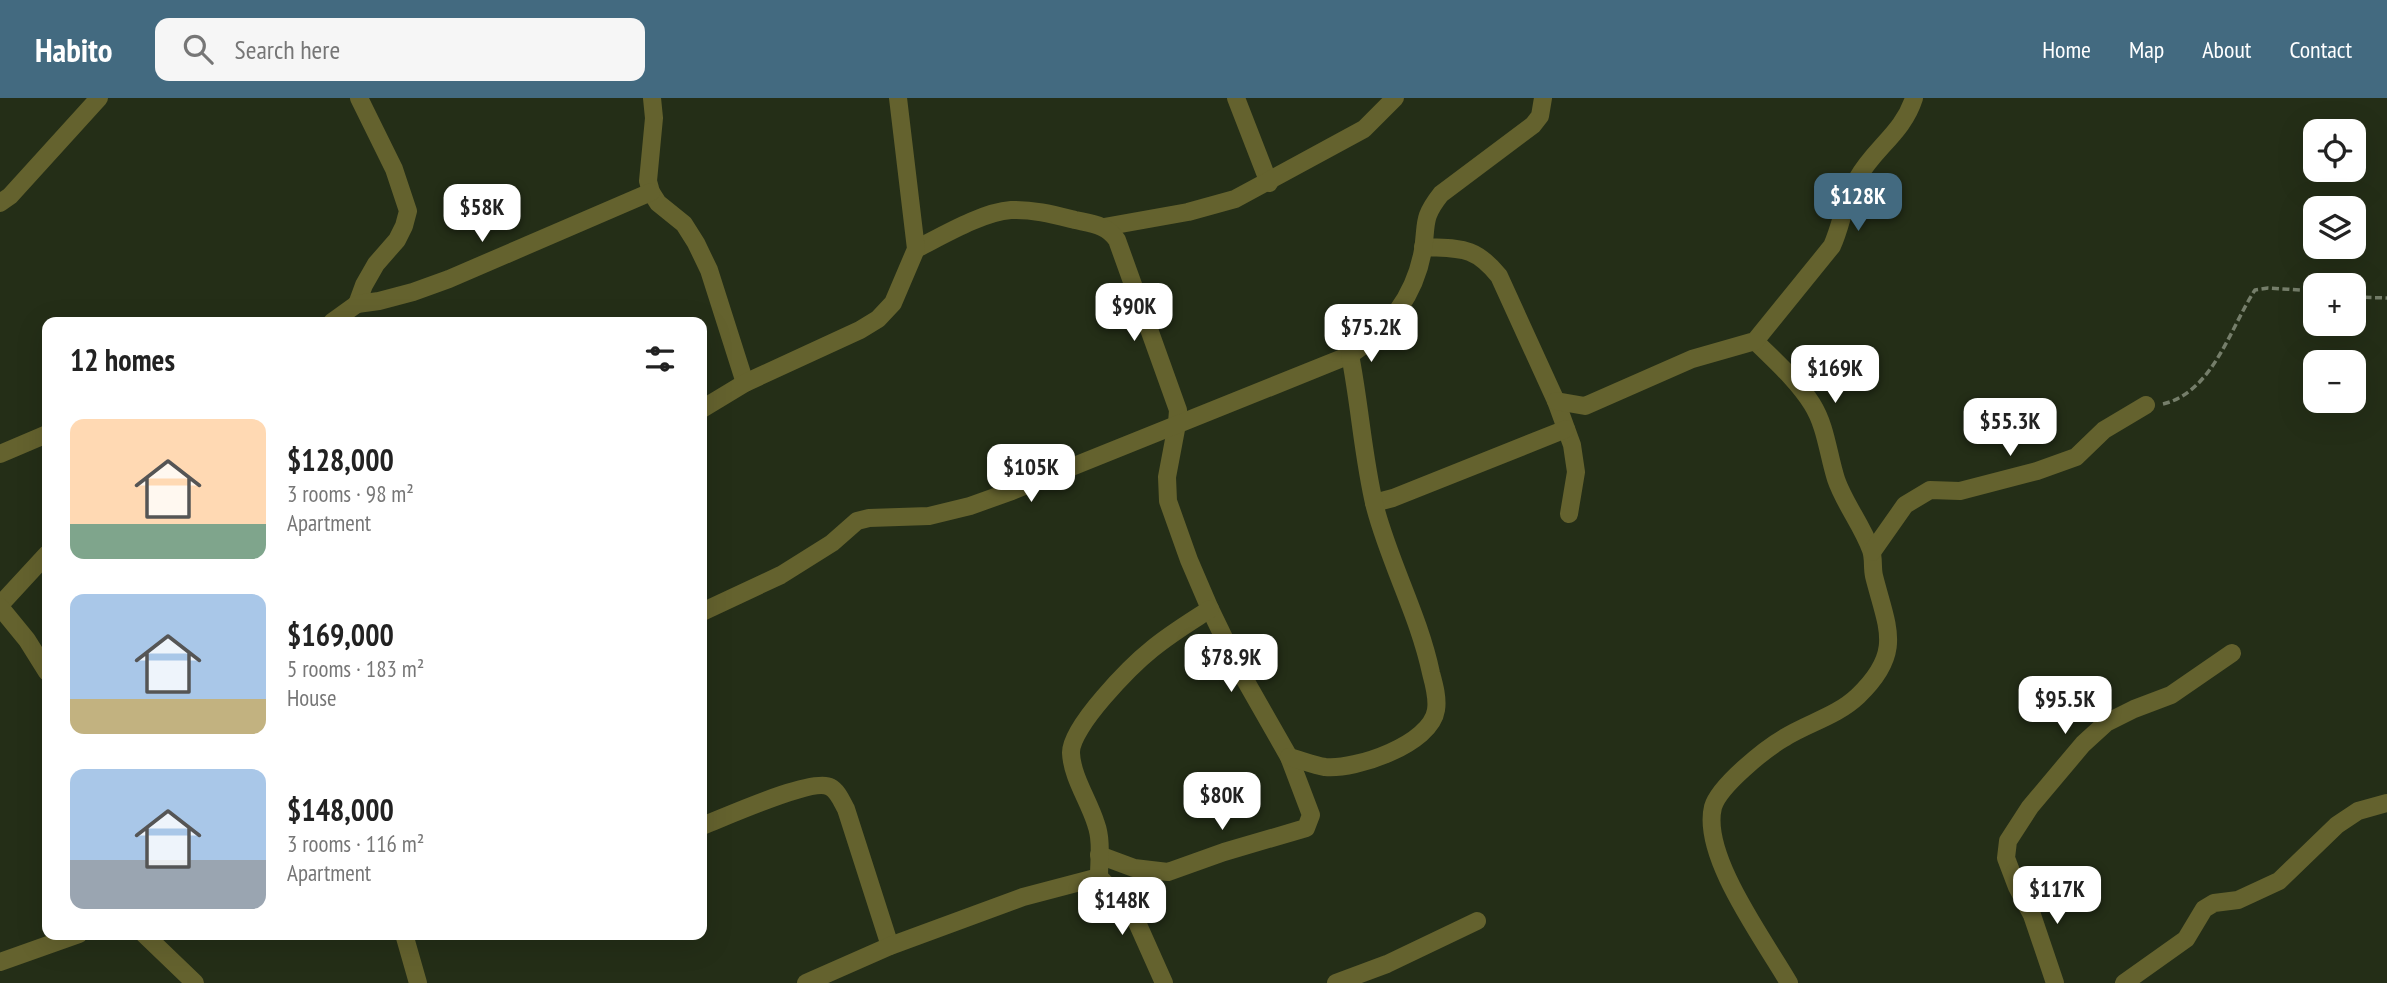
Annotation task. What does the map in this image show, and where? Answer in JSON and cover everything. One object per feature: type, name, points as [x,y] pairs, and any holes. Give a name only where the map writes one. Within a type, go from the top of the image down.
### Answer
[{"type":"street","points":[[0,204],[99,98]]},
{"type":"street","points":[[357,304],[376,264],[397,240],[408,211],[394,169],[359,98]]},
{"type":"street","points":[[652,98],[654,118],[648,181],[651,192],[659,203],[684,224],[696,243],[709,270],[745,383]]},
{"type":"street","points":[[707,406],[745,383],[845,338],[878,319],[893,303],[916,249],[898,98]]},
{"type":"street","points":[[1236,98],[1269,183]]},
{"type":"street","points":[[916,249],[984,217],[1008,210],[1028,210],[1104,227],[1188,212],[1235,199],[1269,183],[1364,129],[1395,98]]},
{"type":"street","points":[[707,610],[781,575],[832,543],[857,521],[869,518],[929,516],[970,506],[1350,355],[1383,329],[1397,312],[1418,276],[1424,223],[1433,204],[1441,194],[1533,125],[1540,116],[1543,98]]},
{"type":"street","points":[[1556,401],[1584,406],[1692,359],[1755,341],[1832,246],[1839,231],[1846,199],[1858,176],[1909,116],[1914,98]]},
{"type":"street","points":[[339,317],[357,304],[413,292],[449,279],[651,192]]},
{"type":"street","points":[[1099,855],[1134,868],[1168,872],[1306,828],[1311,815],[1289,757],[1240,671],[1210,610],[1168,501],[1167,477],[1177,424],[1175,401],[1117,240],[1104,227]]},
{"type":"street","points":[[1423,247],[1465,250],[1485,259],[1499,276],[1556,401],[1574,452],[1576,472],[1569,514]]},
{"type":"street","points":[[1755,341],[1795,381],[1819,416],[1837,481],[1872,552],[1873,573],[1890,635],[1886,655],[1873,678],[1857,697],[1829,716],[1782,738],[1738,775],[1717,797],[1713,808],[1712,832],[1736,898],[1789,983]]},
{"type":"street","points":[[1289,757],[1325,767],[1352,765],[1405,746],[1430,723],[1436,712],[1434,687],[1422,635],[1388,548],[1374,503],[1350,355]]},
{"type":"street","points":[[1872,552],[1905,505],[1930,490],[1960,491],[2037,471],[2076,457],[2105,430],[2146,405]]},
{"type":"street","points":[[1374,503],[1566,429]]},
{"type":"street","points":[[0,454],[42,436]]},
{"type":"street","points":[[42,560],[0,606],[42,664]]},
{"type":"street","points":[[1164,983],[1131,909],[1099,877],[1097,826],[1071,751],[1073,739],[1090,713],[1150,650],[1210,610]]},
{"type":"street","points":[[2055,983],[2032,915],[2006,858],[2008,841],[2030,807],[2083,744],[2106,723],[2171,695],[2232,653]]},
{"type":"street","points":[[707,824],[794,790],[815,785],[829,786],[846,809],[890,946]]},
{"type":"street","points":[[2124,983],[2186,939],[2204,909],[2214,903],[2238,900],[2279,881],[2337,825],[2358,811],[2387,803]]},
{"type":"street","points":[[806,983],[890,946],[1023,897],[1099,877]]},
{"type":"street","points":[[1335,983],[1387,964],[1477,921]]},
{"type":"street","points":[[0,962],[63,940]]},
{"type":"street","points":[[150,940],[195,983]]},
{"type":"street","points":[[406,940],[418,983]]},
{"type":"path","points":[[2146,405],[2166,403],[2178,398],[2211,368],[2235,330],[2255,290],[2303,290]]},
{"type":"path","points":[[2366,297],[2387,298]]}]
